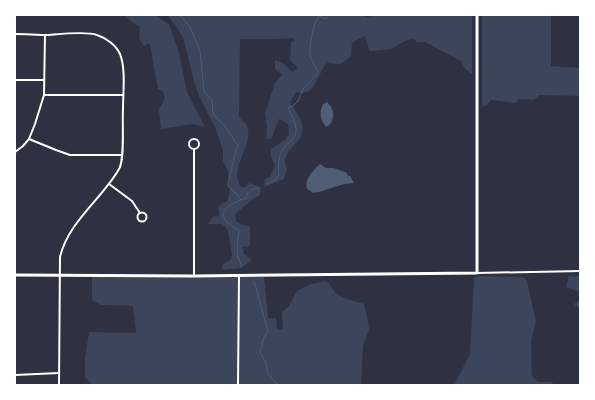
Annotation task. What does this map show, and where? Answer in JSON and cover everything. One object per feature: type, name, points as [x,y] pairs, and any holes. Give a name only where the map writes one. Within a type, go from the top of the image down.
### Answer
[{"type":"street","points":[[477,15],[477,273]]},
{"type":"street","points":[[15,34],[93,34],[103,38],[115,47],[121,59],[123,95],[121,167],[74,228],[62,247],[60,257],[59,385]]},
{"type":"street","points":[[15,152],[29,139],[44,95],[45,35]]},
{"type":"street","points":[[15,80],[44,80]]},
{"type":"street","points":[[44,95],[123,95]]},
{"type":"street","points":[[29,139],[70,155],[122,155]]},
{"type":"street","points":[[194,139],[198,140],[199,144],[197,148],[194,149],[190,147],[189,144],[191,140],[194,139]]},
{"type":"street","points":[[194,149],[194,276]]},
{"type":"street","points":[[109,184],[132,201],[140,213],[143,213],[146,216],[143,222],[137,219],[138,214],[140,213]]},
{"type":"street","points":[[15,275],[239,276],[580,271]]},
{"type":"street","points":[[238,385],[239,276]]},
{"type":"street","points":[[15,375],[59,373]]},
{"type":"shaded area","points":[[125,15],[154,15],[169,24],[179,53],[187,92],[205,127],[193,124],[161,129],[159,109],[165,98],[163,91],[158,89],[150,45],[148,43],[144,46],[139,38],[140,27]]},
{"type":"shaded area","points":[[168,15],[365,15],[366,17],[380,15],[472,15],[472,74],[465,69],[461,61],[425,42],[417,42],[413,38],[392,49],[369,51],[367,41],[364,36],[352,43],[351,56],[348,59],[340,64],[327,63],[312,88],[303,93],[296,92],[290,103],[300,119],[302,132],[297,142],[286,156],[285,162],[287,169],[284,179],[264,187],[265,179],[270,177],[275,165],[271,157],[271,149],[285,140],[289,134],[288,124],[279,119],[271,139],[266,139],[267,127],[265,113],[275,83],[282,75],[275,68],[275,60],[283,63],[292,72],[298,68],[290,60],[291,43],[295,40],[292,38],[240,39],[239,117],[246,124],[248,139],[237,172],[238,180],[241,187],[246,187],[249,183],[261,187],[260,195],[235,214],[236,221],[242,225],[250,226],[250,246],[242,247],[244,254],[252,260],[241,268],[222,270],[223,264],[230,260],[232,255],[228,230],[222,224],[208,224],[213,217],[220,215],[218,207],[222,203],[227,202],[230,191],[228,171],[223,161],[223,150],[215,127],[195,85],[183,37]]},
{"type":"shaded area","points":[[482,15],[551,15],[551,66],[580,68],[580,96],[539,95],[534,100],[519,99],[515,103],[491,100],[487,105],[482,107]]},
{"type":"shaded area","points":[[327,102],[332,108],[333,119],[332,122],[326,127],[322,122],[321,113],[323,104]]},
{"type":"shaded area","points":[[320,164],[326,168],[334,168],[347,173],[354,183],[344,184],[313,193],[307,189],[306,186],[312,172]]},
{"type":"shaded area","points":[[92,275],[264,275],[268,318],[276,318],[277,330],[283,329],[282,313],[289,306],[297,291],[311,284],[326,281],[337,294],[364,304],[369,330],[363,346],[361,385],[93,385],[85,378],[85,359],[89,332],[136,333],[133,306],[102,305],[92,300]]},
{"type":"shaded area","points":[[479,276],[523,277],[527,281],[536,321],[531,342],[532,376],[538,382],[551,382],[555,385],[454,385],[470,354],[474,278]]},
{"type":"shaded area","points":[[569,276],[580,276],[580,300],[579,292],[566,287]]},
{"type":"shaded area","points":[[580,300],[580,309],[574,304]]},
{"type":"waterway","points":[[180,15],[190,27],[200,51],[204,91],[212,100],[213,114],[225,126],[238,146],[233,160],[228,186],[241,200]]},
{"type":"waterway","points":[[267,184],[276,179],[279,175],[279,165],[282,151],[293,139],[296,132],[295,123],[288,108],[298,101],[303,89],[318,73],[310,56],[313,29],[319,16],[326,19],[328,15]]},
{"type":"waterway","points":[[242,266],[237,253],[239,231],[226,221],[224,212],[229,206],[246,198],[250,191],[258,188]]},
{"type":"waterway","points":[[253,281],[268,332],[264,337],[260,352],[266,363],[268,374],[278,385]]}]
